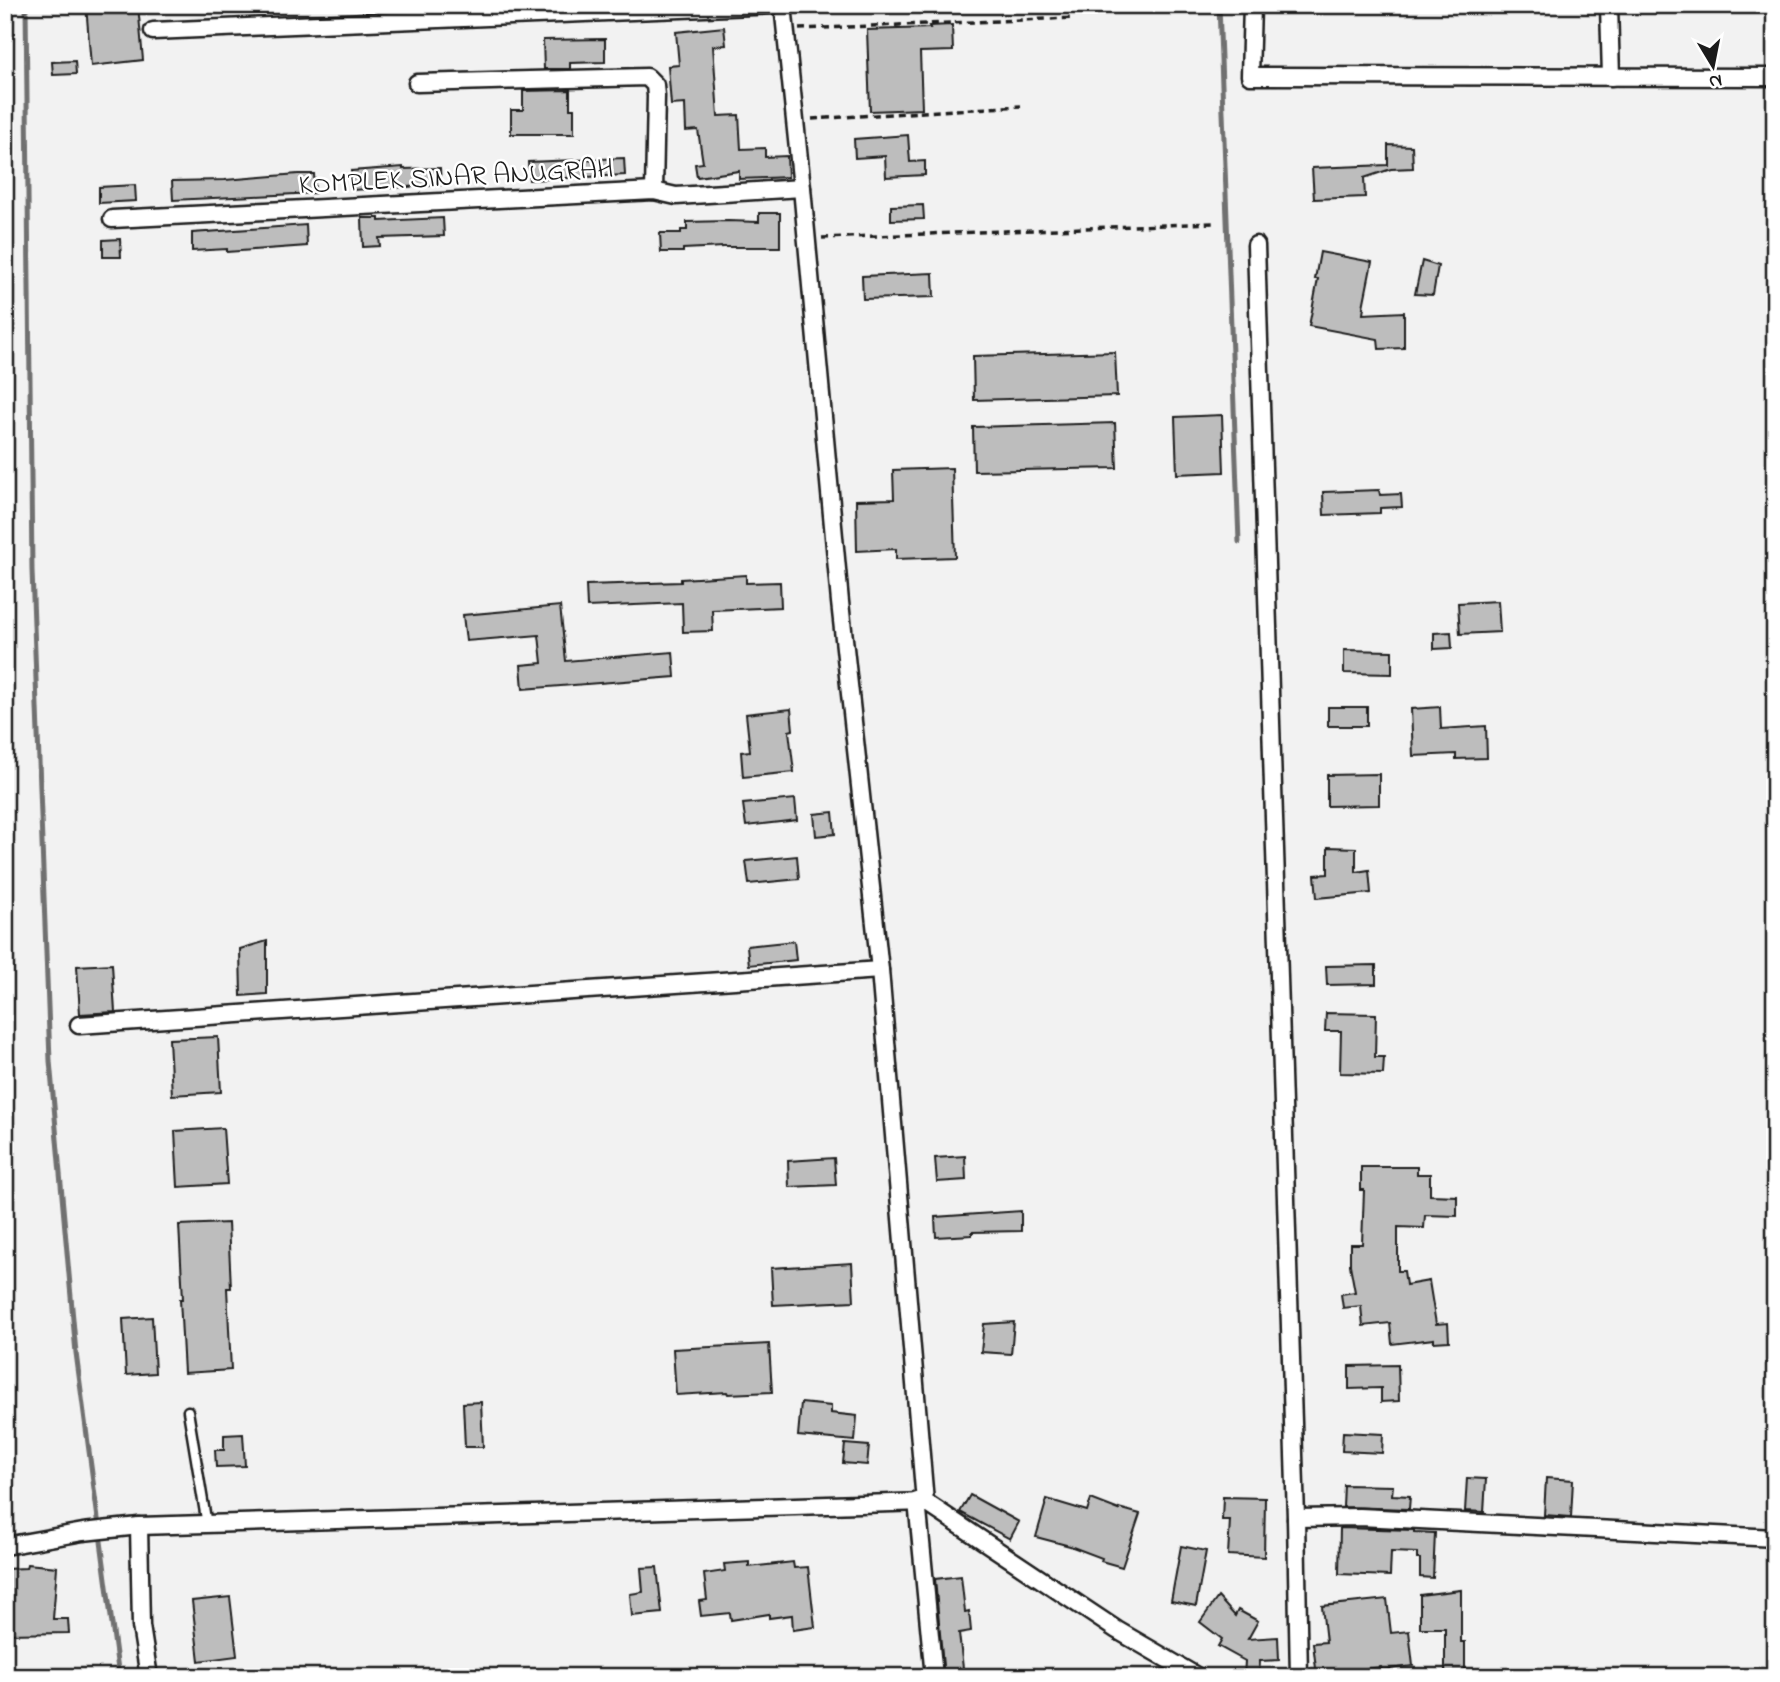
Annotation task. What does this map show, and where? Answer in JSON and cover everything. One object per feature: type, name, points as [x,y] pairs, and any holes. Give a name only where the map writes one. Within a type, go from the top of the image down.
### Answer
[{"type":"street","points":[[153,31],[775,5]]},
{"type":"street","points":[[783,5],[840,602],[880,970],[934,1677]]},
{"type":"street","points":[[1252,5],[1250,76],[1775,78]]},
{"type":"street","points":[[1609,5],[1611,77]]},
{"type":"street","points":[[417,83],[647,77],[655,85],[656,96],[654,191]]},
{"type":"street","name":"KOMPLEK SINAR ANUGRAH","points":[[111,219],[654,191],[676,196],[802,188]]},
{"type":"street","points":[[1256,245],[1299,1677]]},
{"type":"street","points":[[79,1025],[880,970]]},
{"type":"street","points":[[5,1546],[118,1527],[921,1502],[1117,1630],[1198,1677]]},
{"type":"street","points":[[1296,1518],[1360,1517],[1775,1538]]},
{"type":"street","points":[[139,1526],[141,1626],[149,1677]]},
{"type":"lane","points":[[188,1411],[207,1525]]},
{"type":"path","points":[[786,30],[1073,18]]},
{"type":"path","points":[[795,120],[1021,106]]},
{"type":"path","points":[[807,238],[1215,223]]},
{"type":"building","points":[[86,5],[138,5],[143,60],[91,66]]},
{"type":"building","points":[[952,25],[953,51],[920,52],[922,109],[870,111],[867,30]]},
{"type":"building","points":[[724,27],[726,45],[713,46],[718,116],[739,115],[741,149],[765,148],[765,157],[787,156],[788,177],[739,179],[739,171],[697,177],[695,164],[703,163],[698,130],[686,131],[685,104],[671,105],[668,66],[679,65],[676,32]]},
{"type":"building","points":[[605,39],[605,62],[570,63],[570,69],[544,69],[543,40]]},
{"type":"building","points":[[75,61],[76,74],[53,75],[52,62]]},
{"type":"building","points":[[570,90],[570,109],[574,109],[574,134],[511,134],[511,110],[523,110],[523,91]]},
{"type":"building","points":[[908,135],[910,162],[925,161],[925,175],[886,177],[885,156],[855,158],[854,139]]},
{"type":"building","points":[[1388,145],[1412,146],[1413,168],[1391,169],[1364,178],[1365,197],[1314,199],[1312,168],[1388,165]]},
{"type":"building","points":[[624,158],[625,175],[529,180],[528,162]]},
{"type":"building","points":[[403,167],[440,168],[441,185],[352,190],[351,171]]},
{"type":"building","points":[[314,174],[315,193],[173,200],[172,181]]},
{"type":"building","points":[[135,185],[136,201],[99,203],[99,187]]},
{"type":"building","points":[[923,205],[924,219],[891,220],[891,206]]},
{"type":"building","points":[[759,213],[780,213],[780,247],[724,247],[661,252],[660,233],[681,233],[681,230],[687,230],[687,222],[759,222]]},
{"type":"building","points":[[362,218],[379,218],[379,221],[443,218],[444,236],[379,238],[380,246],[363,247]]},
{"type":"building","points":[[306,225],[307,246],[227,252],[227,249],[192,251],[192,233]]},
{"type":"building","points":[[120,239],[121,257],[103,257],[103,240]]},
{"type":"building","points":[[1320,252],[1372,262],[1363,314],[1404,312],[1404,348],[1379,349],[1378,339],[1309,326]]},
{"type":"building","points":[[1422,261],[1438,266],[1433,295],[1415,294]]},
{"type":"building","points":[[933,273],[934,297],[863,299],[862,276]]},
{"type":"building","points":[[1115,352],[1117,396],[974,400],[973,356]]},
{"type":"building","points":[[1222,415],[1224,472],[1177,474],[1175,417]]},
{"type":"building","points":[[1115,423],[1117,468],[974,471],[973,427]]},
{"type":"building","points":[[952,468],[955,557],[896,559],[896,549],[857,551],[856,500],[894,499],[893,470]]},
{"type":"building","points":[[1379,490],[1380,495],[1401,494],[1402,507],[1380,508],[1380,513],[1324,515],[1323,492]]},
{"type":"building","points":[[746,575],[746,583],[780,582],[781,607],[712,610],[713,631],[683,632],[682,603],[587,607],[586,585],[681,582],[681,579]]},
{"type":"building","points":[[1498,601],[1500,632],[1460,634],[1458,603]]},
{"type":"building","points":[[560,606],[566,661],[673,652],[675,677],[523,689],[521,665],[542,663],[539,635],[466,641],[463,615]]},
{"type":"building","points":[[1451,632],[1452,648],[1434,649],[1434,633]]},
{"type":"building","points":[[1344,650],[1392,651],[1392,674],[1344,673]]},
{"type":"building","points":[[1328,707],[1367,707],[1367,726],[1328,726]]},
{"type":"building","points":[[1440,707],[1441,729],[1486,726],[1487,758],[1456,759],[1456,754],[1413,756],[1411,709]]},
{"type":"building","points":[[791,709],[793,730],[789,731],[794,772],[743,777],[741,752],[750,751],[746,714]]},
{"type":"building","points":[[1379,774],[1379,805],[1327,806],[1327,775]]},
{"type":"building","points":[[795,799],[797,820],[746,826],[743,804]]},
{"type":"building","points":[[833,812],[835,834],[816,836],[814,814]]},
{"type":"building","points":[[1328,847],[1356,848],[1356,872],[1369,870],[1371,893],[1317,898],[1315,875],[1328,874]]},
{"type":"building","points":[[797,856],[799,879],[749,884],[746,861]]},
{"type":"building","points":[[267,941],[267,994],[241,996],[240,949]]},
{"type":"building","points":[[794,941],[796,960],[749,965],[747,946]]},
{"type":"building","points":[[112,964],[115,1012],[80,1014],[77,966]]},
{"type":"building","points":[[1376,965],[1376,984],[1327,985],[1326,966]]},
{"type":"building","points":[[1326,1013],[1376,1014],[1375,1057],[1384,1057],[1383,1074],[1340,1073],[1341,1031],[1325,1031]]},
{"type":"building","points":[[218,1037],[221,1092],[172,1095],[169,1039]]},
{"type":"building","points":[[223,1128],[227,1184],[178,1187],[175,1131]]},
{"type":"building","points":[[965,1156],[966,1180],[937,1182],[935,1158]]},
{"type":"building","points":[[834,1158],[836,1185],[789,1187],[788,1161]]},
{"type":"building","points":[[1361,1167],[1417,1167],[1417,1174],[1430,1174],[1430,1195],[1457,1196],[1457,1216],[1425,1215],[1424,1228],[1398,1227],[1398,1271],[1404,1271],[1406,1285],[1429,1281],[1436,1324],[1448,1323],[1449,1341],[1434,1342],[1434,1339],[1392,1344],[1390,1323],[1363,1326],[1361,1306],[1343,1308],[1341,1294],[1355,1292],[1350,1265],[1350,1244],[1362,1244],[1364,1190],[1361,1190]]},
{"type":"building","points":[[1021,1211],[1021,1231],[972,1232],[972,1235],[936,1237],[935,1217]]},
{"type":"building","points":[[228,1223],[231,1288],[227,1288],[231,1370],[184,1373],[179,1225]]},
{"type":"building","points":[[852,1263],[854,1301],[773,1305],[771,1268]]},
{"type":"building","points":[[152,1317],[155,1373],[126,1375],[123,1319]]},
{"type":"building","points":[[1014,1322],[1011,1354],[981,1352],[984,1324]]},
{"type":"building","points":[[769,1344],[772,1392],[676,1395],[673,1349]]},
{"type":"building","points":[[1398,1365],[1399,1401],[1381,1402],[1381,1388],[1349,1389],[1349,1366]]},
{"type":"building","points":[[481,1402],[483,1447],[465,1447],[463,1403]]},
{"type":"building","points":[[801,1403],[831,1406],[831,1413],[857,1416],[855,1441],[798,1436]]},
{"type":"building","points":[[1343,1432],[1383,1434],[1382,1453],[1342,1451]]},
{"type":"building","points":[[243,1434],[245,1466],[216,1467],[215,1450],[224,1450],[224,1435]]},
{"type":"building","points":[[845,1444],[869,1446],[867,1465],[843,1463]]},
{"type":"building","points":[[1467,1478],[1486,1479],[1484,1512],[1465,1511]]},
{"type":"building","points":[[1546,1478],[1573,1480],[1571,1517],[1544,1515]]},
{"type":"building","points":[[1344,1485],[1393,1486],[1392,1495],[1410,1496],[1409,1509],[1343,1507]]},
{"type":"building","points":[[970,1495],[1019,1522],[1010,1539],[960,1512]]},
{"type":"building","points":[[1223,1497],[1265,1498],[1264,1557],[1228,1555],[1230,1520],[1222,1520]]},
{"type":"building","points":[[1047,1499],[1087,1511],[1091,1499],[1119,1510],[1140,1514],[1122,1567],[1101,1561],[1102,1558],[1070,1546],[1036,1537]]},
{"type":"building","points":[[1340,1528],[1435,1533],[1433,1578],[1420,1577],[1420,1559],[1417,1559],[1417,1553],[1391,1552],[1390,1576],[1339,1574]]},
{"type":"building","points":[[1181,1546],[1206,1551],[1196,1606],[1171,1601]]},
{"type":"building","points":[[749,1562],[749,1567],[793,1562],[794,1568],[808,1567],[815,1627],[793,1630],[792,1615],[769,1618],[769,1614],[731,1620],[730,1613],[701,1616],[699,1601],[707,1600],[704,1574],[725,1571],[724,1564]]},
{"type":"building","points":[[27,1564],[57,1567],[53,1619],[68,1619],[69,1633],[5,1634],[5,1569],[26,1568]]},
{"type":"building","points":[[657,1567],[662,1613],[632,1616],[630,1594],[643,1592],[641,1568]]},
{"type":"building","points":[[961,1576],[965,1612],[969,1611],[971,1631],[959,1633],[964,1677],[944,1677],[935,1579]]},
{"type":"building","points":[[1461,1590],[1461,1642],[1465,1642],[1465,1677],[1445,1677],[1445,1628],[1420,1628],[1420,1595]]},
{"type":"building","points":[[230,1597],[237,1656],[199,1661],[192,1601]]},
{"type":"building","points":[[1218,1597],[1235,1616],[1238,1610],[1258,1621],[1248,1639],[1278,1637],[1279,1660],[1260,1661],[1259,1677],[1244,1676],[1245,1661],[1218,1646],[1222,1639],[1200,1622]]},
{"type":"building","points":[[1387,1599],[1391,1633],[1409,1631],[1413,1666],[1382,1670],[1381,1667],[1339,1672],[1339,1677],[1317,1677],[1313,1643],[1326,1642],[1322,1606]]},
{"type":"waterway","points":[[26,5],[32,570],[50,1061],[76,1353],[119,1677]]},
{"type":"waterway","points":[[1219,5],[1239,542]]}]
